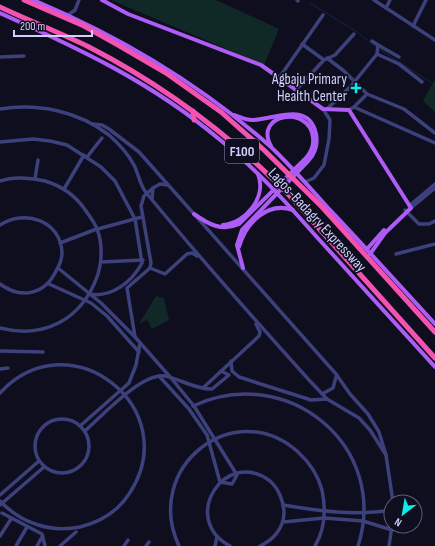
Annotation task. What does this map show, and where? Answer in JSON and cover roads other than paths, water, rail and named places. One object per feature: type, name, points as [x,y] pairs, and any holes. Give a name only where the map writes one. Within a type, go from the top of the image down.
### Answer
[{"type":"highway","name":"Lagos-Badagry Expressway","points":[[24,0],[84,26],[124,48],[166,73],[220,112],[264,150],[322,206],[435,332]]},
{"type":"highway","name":"Lagos-Badagry Expressway","points":[[0,7],[88,47],[114,61],[158,87],[193,111],[270,175],[435,358]]},
{"type":"highway","points":[[193,111],[194,120]]},
{"type":"main road","name":"Lagos-Badagry Expressway","points":[[33,0],[77,19],[106,34],[173,73],[230,114],[272,148],[435,324]]},
{"type":"main road","points":[[102,0],[128,14],[261,66],[325,109],[349,110],[410,207],[367,249]]},
{"type":"main road","name":"Lagos-Badagry Expressway","points":[[0,13],[110,65],[156,92],[219,138],[258,172],[295,210],[435,366]]},
{"type":"main road","points":[[194,214],[215,226],[225,228],[234,226],[252,215],[309,160],[315,151],[317,143],[314,129],[308,120],[300,116],[285,114],[255,120],[245,119],[230,114]]},
{"type":"main road","points":[[242,268],[238,252],[240,234],[252,215],[304,161],[313,146],[312,131],[306,122],[297,118],[286,116],[277,119],[266,133],[266,138],[272,148]]},
{"type":"main road","points":[[215,226],[237,222],[254,206],[261,189],[258,172]]},
{"type":"main road","points":[[238,252],[245,232],[260,215],[277,207],[295,210]]},
{"type":"main road","points":[[370,254],[385,233],[406,211]]},
{"type":"street","points":[[68,15],[75,10],[79,0]]},
{"type":"street","points":[[374,0],[435,40]]},
{"type":"street","points":[[386,8],[390,0]]},
{"type":"street","points":[[413,26],[426,0]]},
{"type":"street","points":[[75,10],[77,19]]},
{"type":"street","points":[[280,78],[322,15]]},
{"type":"street","points":[[296,90],[325,59],[335,55],[354,34]]},
{"type":"street","points":[[372,41],[377,49],[422,82]]},
{"type":"street","points":[[302,44],[354,80],[367,94],[404,109],[435,133]]},
{"type":"street","points":[[377,49],[399,57]]},
{"type":"street","points":[[305,182],[314,178],[324,165],[329,139],[330,120],[325,109],[354,80],[377,49]]},
{"type":"street","points":[[0,58],[24,56]]},
{"type":"street","points":[[349,110],[367,94]]},
{"type":"street","points":[[354,106],[435,143]]},
{"type":"street","points":[[0,109],[26,107],[49,109],[70,114],[90,123],[108,135],[126,152],[134,165],[146,193],[204,263],[322,394],[327,399],[359,418],[370,430],[386,455]]},
{"type":"street","points":[[90,123],[102,125],[120,136],[139,152],[336,374],[350,394],[368,414],[380,437],[386,455],[392,494]]},
{"type":"street","points":[[64,188],[86,156],[102,138]]},
{"type":"street","points":[[0,142],[33,139],[67,145],[86,156],[114,181],[136,219],[143,260],[141,266],[126,282],[109,294],[90,294]]},
{"type":"street","points":[[35,179],[38,160]]},
{"type":"street","points":[[0,181],[23,178],[35,179],[64,188],[83,206],[97,230],[101,262],[90,294],[85,301],[66,319],[47,328],[25,332],[0,328]]},
{"type":"street","points":[[135,337],[127,288],[150,268],[151,261],[141,206],[146,193],[162,184],[169,185]]},
{"type":"street","points":[[425,195],[435,184]]},
{"type":"street","points":[[152,201],[153,188]]},
{"type":"street","points":[[410,207],[435,188]]},
{"type":"street","points":[[406,211],[419,224],[429,224],[435,221]]},
{"type":"street","points":[[0,226],[9,219],[25,217],[40,220],[52,230],[60,243],[62,254],[58,268],[49,284],[40,290],[29,293],[18,293],[7,289],[0,284]]},
{"type":"street","points":[[60,243],[97,230],[142,217]]},
{"type":"street","points":[[396,254],[435,244]]},
{"type":"street","points":[[150,268],[165,274],[190,253],[194,254],[204,263]]},
{"type":"street","points":[[101,262],[143,260]]},
{"type":"street","points":[[58,268],[101,303],[135,337],[194,406],[216,439],[236,474],[237,477],[232,484],[220,482]]},
{"type":"street","points":[[49,284],[91,303],[107,316],[139,352]]},
{"type":"street","points":[[204,387],[259,336],[260,330],[252,317]]},
{"type":"street","points":[[80,426],[121,390],[130,379],[139,352],[140,343]]},
{"type":"street","points":[[0,351],[43,352]]},
{"type":"street","points":[[231,361],[232,371],[239,377],[311,400],[327,399]]},
{"type":"street","points":[[0,393],[25,372],[34,368],[56,365],[80,366],[92,370],[103,376],[126,395],[140,420],[144,445],[141,470],[135,485],[116,509],[93,523],[75,528],[57,528],[28,521],[11,511],[2,502],[44,467]]},
{"type":"street","points":[[0,368],[8,368]]},
{"type":"street","points":[[85,431],[141,383],[159,376],[212,389],[229,375],[221,371]]},
{"type":"street","points":[[322,394],[329,392],[335,386],[336,374]]},
{"type":"street","points":[[159,376],[189,409],[207,435],[220,482]]},
{"type":"street","points":[[189,409],[224,396],[254,393],[289,401],[319,418],[344,444],[354,463],[360,482],[364,521],[358,546]]},
{"type":"street","points":[[63,419],[73,421],[85,431],[88,437],[90,449],[86,460],[80,467],[65,474],[52,472],[44,467],[39,461],[35,449],[36,436],[45,425],[52,421],[63,419]]},
{"type":"street","points":[[179,546],[171,524],[170,514],[172,492],[178,475],[186,463],[209,443],[216,439],[236,433],[254,433],[278,439],[292,447],[309,463],[317,476],[323,494],[324,518],[315,546]]},
{"type":"street","points":[[0,495],[39,461]]},
{"type":"street","points":[[230,546],[217,537],[208,518],[207,505],[215,488],[220,482],[236,474],[257,474],[271,482],[280,494],[283,505],[283,522],[274,537],[260,546]]},
{"type":"street","points":[[283,505],[364,514],[383,511]]},
{"type":"street","points":[[2,513],[42,534],[42,538],[46,546]]},
{"type":"street","points":[[283,522],[324,518],[364,521],[383,526]]},
{"type":"street","points":[[0,536],[11,519]]},
{"type":"street","points":[[16,546],[27,527]]},
{"type":"street","points":[[60,546],[76,532]]},
{"type":"street","points":[[389,546],[391,534]]},
{"type":"street","points":[[215,546],[217,537]]},
{"type":"street","points":[[37,546],[42,538]]},
{"type":"street","points":[[124,546],[128,540]]},
{"type":"waterway","points":[[310,3],[357,32],[376,47]]},
{"type":"waterway","points":[[379,49],[435,85]]},
{"type":"place","name":"Agbaju Primary Health Center","points":[[356,88]]}]
